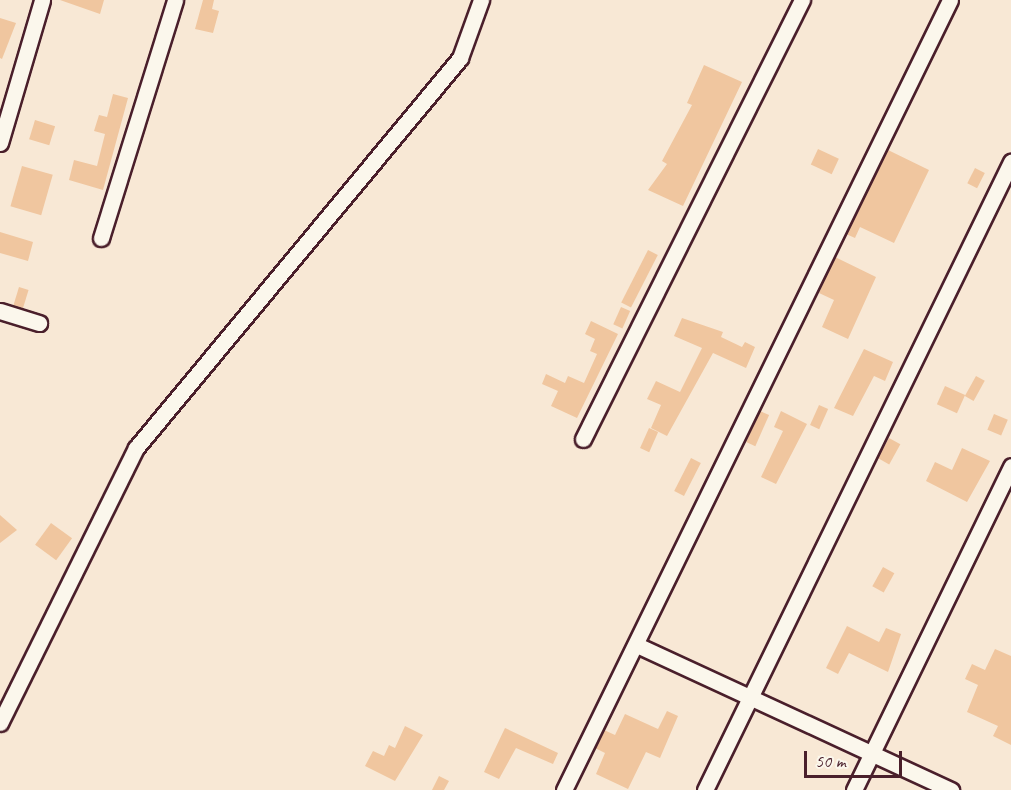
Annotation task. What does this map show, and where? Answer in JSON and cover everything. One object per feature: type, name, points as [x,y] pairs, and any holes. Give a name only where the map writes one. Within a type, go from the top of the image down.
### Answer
[{"type":"street","points":[[0,143],[42,0]]},
{"type":"street","points":[[101,238],[175,0]]},
{"type":"street","points":[[0,723],[136,448],[460,58],[481,0]]},
{"type":"street","points":[[583,439],[802,0]]},
{"type":"street","points":[[564,790],[639,646],[950,0]]},
{"type":"street","points":[[705,790],[1011,162]]},
{"type":"street","points":[[0,311],[39,323]]},
{"type":"street","points":[[854,790],[1011,466]]},
{"type":"street","points":[[639,646],[951,790]]},
{"type":"building","points":[[60,0],[104,0],[100,14]]},
{"type":"building","points":[[203,0],[214,0],[212,9],[219,11],[213,33],[195,29]]},
{"type":"building","points":[[0,18],[16,23],[2,59],[0,58]]},
{"type":"building","points":[[704,65],[742,82],[683,206],[648,190],[667,164],[662,161],[692,105],[687,103]]},
{"type":"building","points":[[113,94],[128,98],[103,190],[69,180],[74,160],[97,166],[105,134],[94,131],[99,115],[107,117]]},
{"type":"building","points":[[35,120],[55,126],[49,145],[29,139]]},
{"type":"building","points":[[818,149],[839,159],[832,174],[811,164]]},
{"type":"building","points":[[888,150],[929,170],[894,243],[860,227],[855,238],[846,234]]},
{"type":"building","points":[[22,166],[53,175],[41,215],[10,206]]},
{"type":"building","points":[[975,168],[985,173],[977,188],[967,183]]},
{"type":"building","points":[[0,232],[33,242],[28,261],[0,253]]},
{"type":"building","points":[[648,250],[658,255],[631,308],[621,303]]},
{"type":"building","points":[[835,257],[876,277],[848,339],[822,327],[834,300],[819,293]]},
{"type":"building","points":[[19,287],[29,290],[23,308],[13,305]]},
{"type":"building","points":[[621,307],[630,311],[622,328],[613,324]]},
{"type":"building","points":[[682,318],[723,332],[721,337],[742,347],[745,342],[755,347],[746,368],[713,353],[667,436],[651,428],[661,405],[647,399],[656,381],[680,392],[702,348],[674,336]]},
{"type":"building","points":[[591,321],[618,334],[577,418],[551,406],[558,391],[542,384],[546,374],[565,383],[568,376],[584,383],[597,354],[590,351],[595,339],[585,334]]},
{"type":"building","points":[[864,349],[893,362],[885,381],[874,376],[853,416],[834,408]]},
{"type":"building","points":[[976,376],[985,381],[974,401],[965,396]]},
{"type":"building","points":[[945,386],[965,395],[957,413],[937,404]]},
{"type":"building","points":[[819,405],[828,409],[819,429],[810,425]]},
{"type":"building","points":[[760,411],[769,415],[755,446],[746,442]]},
{"type":"building","points":[[781,411],[807,424],[776,484],[761,477],[783,431],[774,427]]},
{"type":"building","points":[[994,414],[1008,420],[1001,436],[987,430]]},
{"type":"building","points":[[649,428],[658,432],[649,452],[640,448]]},
{"type":"building","points":[[889,438],[900,444],[889,464],[878,458]]},
{"type":"building","points":[[962,448],[990,461],[967,502],[926,481],[935,462],[952,470]]},
{"type":"building","points":[[691,458],[701,463],[684,496],[674,491]]},
{"type":"building","points":[[0,515],[17,530],[0,543]]},
{"type":"building","points":[[51,523],[72,538],[56,560],[35,545]]},
{"type":"building","points":[[883,567],[894,573],[884,593],[872,586]]},
{"type":"building","points":[[847,626],[879,642],[886,628],[901,634],[888,672],[849,653],[838,674],[826,668]]},
{"type":"building","points":[[995,649],[1011,656],[1011,745],[993,736],[998,726],[967,712],[978,685],[965,679],[972,664],[985,670]]},
{"type":"building","points":[[667,711],[678,716],[660,758],[646,752],[628,789],[596,774],[605,753],[595,748],[604,730],[615,735],[625,714],[658,729]]},
{"type":"building","points":[[405,726],[423,735],[395,781],[365,766],[373,751],[384,756],[389,745],[395,748]]},
{"type":"building","points":[[505,728],[558,753],[553,764],[516,748],[499,779],[484,772]]},
{"type":"building","points":[[439,776],[449,781],[444,790],[432,790]]}]
